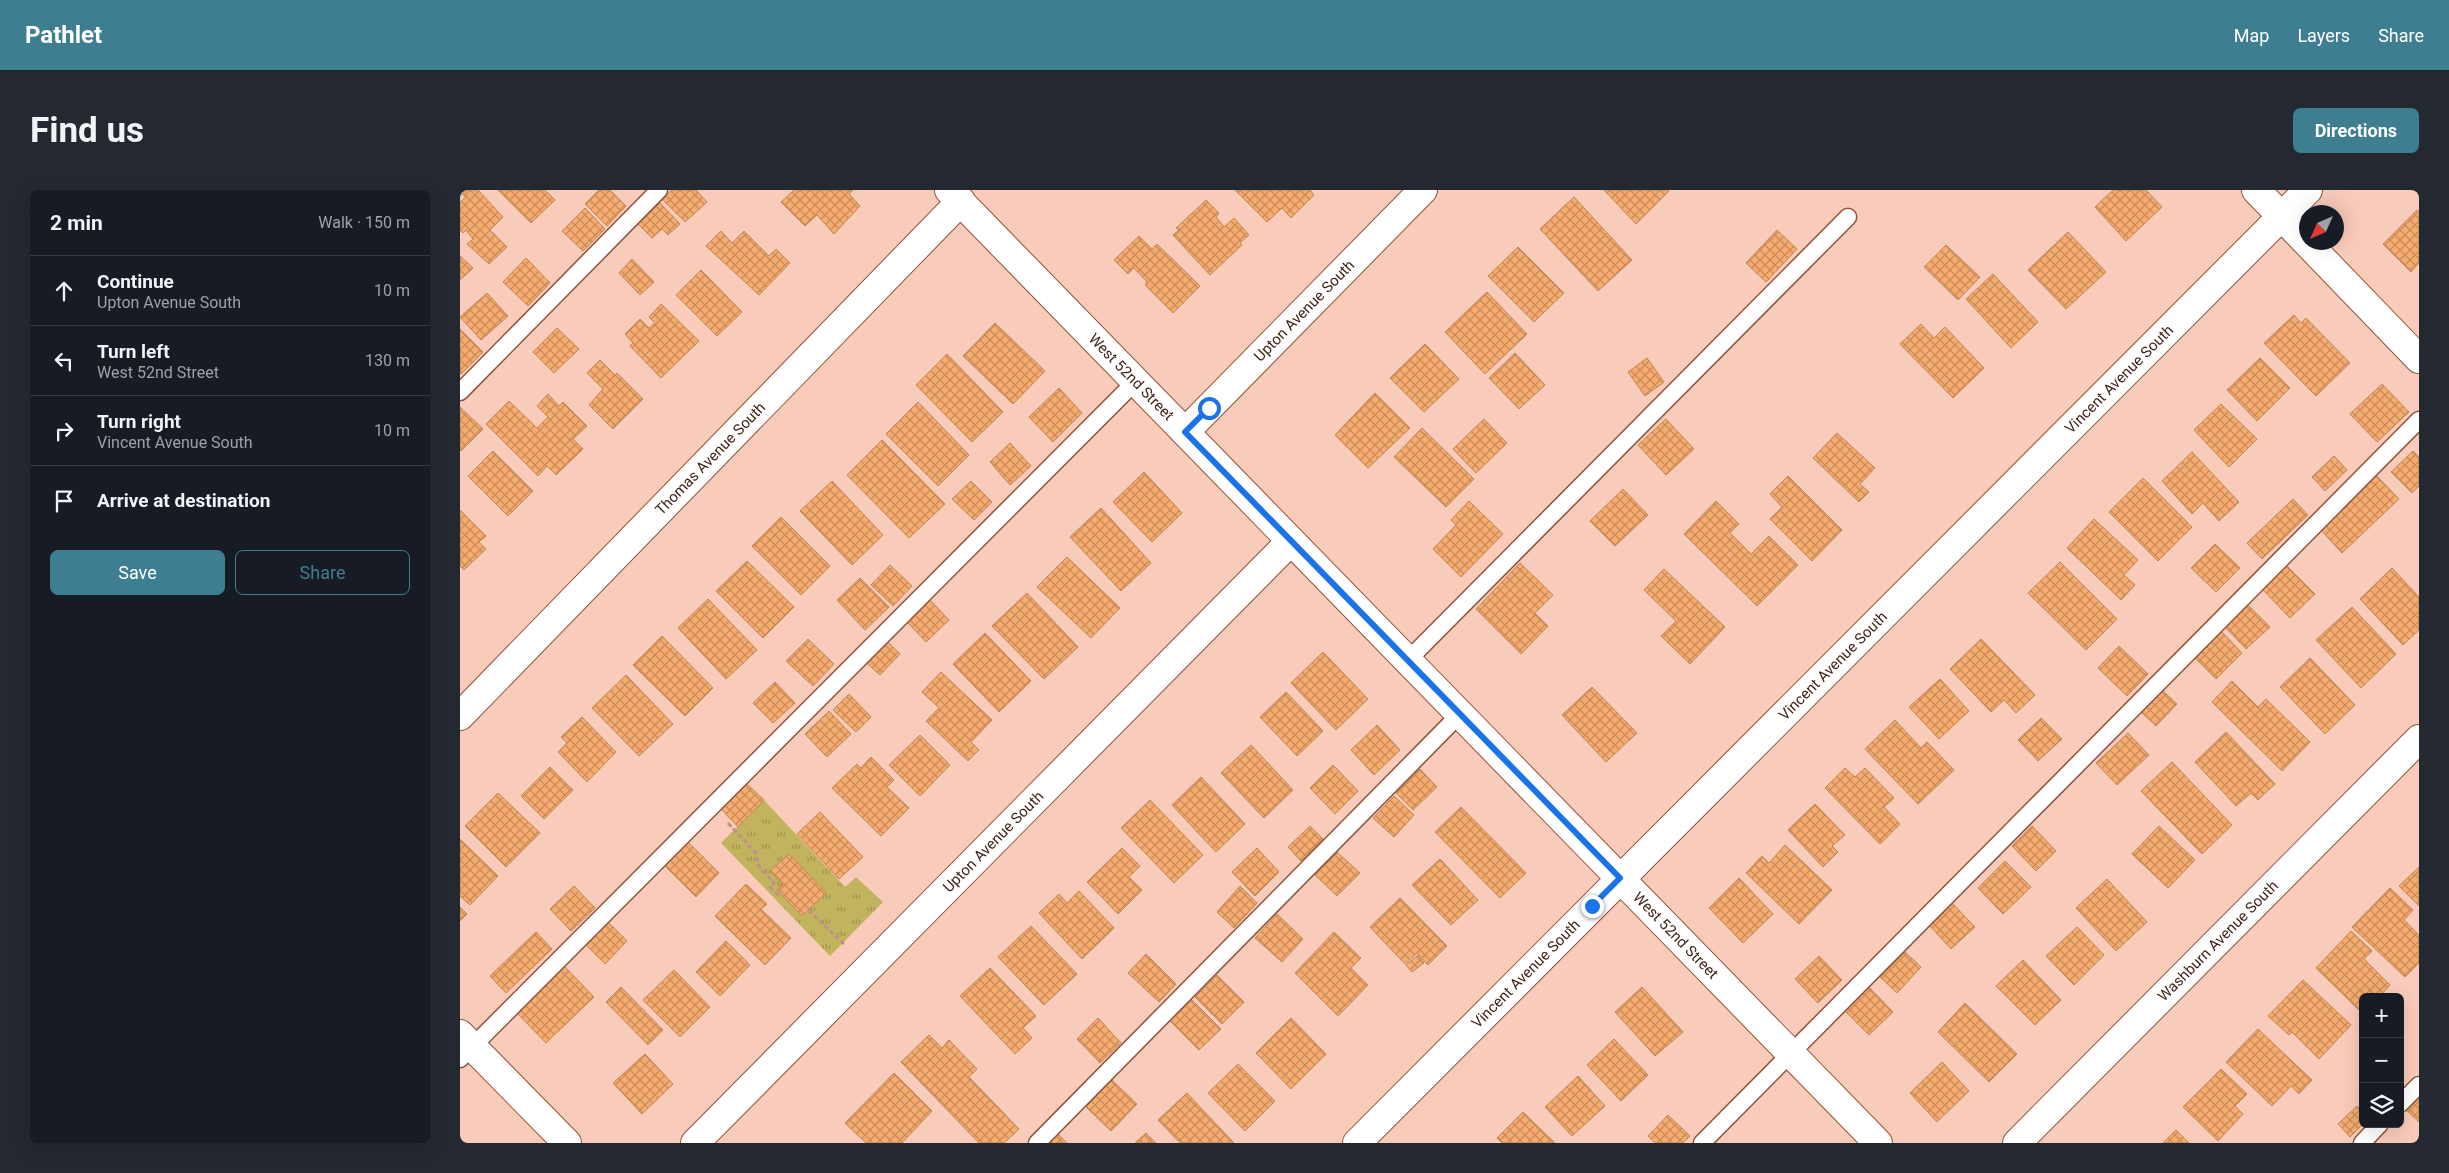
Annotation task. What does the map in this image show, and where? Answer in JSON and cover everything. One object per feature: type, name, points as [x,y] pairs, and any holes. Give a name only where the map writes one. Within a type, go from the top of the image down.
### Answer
[{"type":"street","name":"Upton Avenue South","points":[[1185,432],[1424,190]]},
{"type":"street","points":[[2256,190],[2419,359]]},
{"type":"street","name":"Vincent Avenue South","points":[[1357,1143],[2308,190]]},
{"type":"street","name":"West 52nd Street","points":[[955,196],[1878,1143]]},
{"type":"street","name":"Thomas Avenue South","points":[[460,716],[955,196]]},
{"type":"street","name":"Upton Avenue South","points":[[695,1143],[1291,541]]},
{"type":"street","name":"Washburn Avenue South","points":[[2017,1143],[2419,740]]},
{"type":"street","points":[[464,1046],[567,1143]]},
{"type":"lane","points":[[460,392],[659,190]]},
{"type":"lane","points":[[1408,660],[1848,217]]},
{"type":"lane","points":[[464,1046],[712,806],[1136,381]]},
{"type":"lane","points":[[1702,1143],[2419,420]]},
{"type":"lane","points":[[1037,1143],[1460,714]]},
{"type":"lane","points":[[2404,1100],[2419,1085]]},
{"type":"lane","points":[[2362,1143],[2376,1128]]},
{"type":"path","points":[[712,806],[756,853],[758,865],[774,883],[770,887],[778,896],[781,894]]},
{"type":"path","points":[[808,910],[844,944]]},
{"type":"green space","points":[[764,800],[845,887],[856,877],[883,902],[830,956],[721,843]]},
{"type":"building","points":[[467,190],[478,190],[503,217],[490,230],[507,247],[489,264],[467,244],[473,239],[466,230],[463,233],[460,230],[460,202],[466,197],[462,194]]},
{"type":"building","points":[[498,190],[545,190],[555,200],[531,223]]},
{"type":"building","points":[[599,190],[610,190],[626,206],[607,226],[585,204]]},
{"type":"building","points":[[672,190],[696,190],[707,202],[685,222],[662,199]]},
{"type":"building","points":[[794,190],[853,190],[849,194],[860,206],[834,234],[817,215],[805,226],[781,202]]},
{"type":"building","points":[[1235,190],[1310,190],[1314,195],[1291,218],[1282,208],[1267,222]]},
{"type":"building","points":[[1604,190],[1668,190],[1669,191],[1636,224]]},
{"type":"building","points":[[2113,190],[2146,190],[2162,207],[2126,241],[2095,207]]},
{"type":"building","points":[[1574,197],[1632,260],[1598,291],[1540,229]]},
{"type":"building","points":[[1206,200],[1219,213],[1216,217],[1224,227],[1234,218],[1249,235],[1240,243],[1242,245],[1210,275],[1173,235],[1179,230],[1176,228]]},
{"type":"building","points":[[660,203],[680,224],[668,235],[662,229],[652,238],[638,224]]},
{"type":"building","points":[[585,208],[605,229],[583,251],[562,231]]},
{"type":"building","points":[[2417,210],[2419,212],[2419,263],[2411,272],[2383,244]]},
{"type":"building","points":[[1777,230],[1797,249],[1766,282],[1746,263]]},
{"type":"building","points":[[721,231],[732,243],[744,231],[769,256],[776,249],[790,263],[759,295],[706,246]]},
{"type":"building","points":[[2068,232],[2106,272],[2066,309],[2028,270]]},
{"type":"building","points":[[1139,236],[1152,249],[1157,244],[1200,286],[1173,313],[1145,285],[1147,282],[1134,268],[1128,274],[1114,260]]},
{"type":"building","points":[[1946,245],[1980,277],[1958,300],[1924,267]]},
{"type":"building","points":[[1518,247],[1564,293],[1534,322],[1488,276]]},
{"type":"building","points":[[460,256],[473,268],[460,280]]},
{"type":"building","points":[[526,258],[550,283],[528,306],[503,282]]},
{"type":"building","points":[[632,259],[654,282],[640,295],[619,273]]},
{"type":"building","points":[[701,270],[742,312],[717,336],[676,295]]},
{"type":"building","points":[[1993,274],[2038,322],[2011,348],[1966,299]]},
{"type":"building","points":[[1487,292],[1527,334],[1485,374],[1445,332]]},
{"type":"building","points":[[487,293],[508,316],[481,340],[460,317]]},
{"type":"building","points":[[661,304],[699,341],[661,378],[630,346],[633,343],[625,334],[640,319],[649,328],[655,323],[649,317]]},
{"type":"building","points":[[2294,315],[2301,323],[2306,318],[2350,363],[2316,396],[2264,343]]},
{"type":"building","points":[[995,323],[1045,371],[1013,404],[963,356]]},
{"type":"building","points":[[1921,324],[1934,338],[1945,327],[1984,368],[1953,398],[1900,344]]},
{"type":"building","points":[[557,328],[579,349],[554,373],[533,352]]},
{"type":"building","points":[[460,329],[483,352],[461,374],[460,373]]},
{"type":"building","points":[[1425,344],[1459,379],[1424,412],[1390,378]]},
{"type":"building","points":[[1515,353],[1545,385],[1519,409],[1489,378]]},
{"type":"building","points":[[947,354],[1003,412],[972,442],[916,385]]},
{"type":"building","points":[[1647,358],[1664,382],[1645,396],[1628,372]]},
{"type":"building","points":[[2260,358],[2290,388],[2257,421],[2227,390]]},
{"type":"building","points":[[600,360],[615,375],[617,373],[643,399],[613,429],[589,405],[603,389],[587,373]]},
{"type":"building","points":[[2382,384],[2409,412],[2377,442],[2350,414]]},
{"type":"building","points":[[1059,388],[1082,413],[1053,442],[1029,417]]},
{"type":"building","points":[[1375,393],[1410,428],[1368,468],[1335,435]]},
{"type":"building","points":[[548,394],[559,406],[563,402],[587,426],[573,439],[583,449],[556,475],[547,466],[538,476],[486,424],[509,401],[537,428],[548,417],[537,406]]},
{"type":"building","points":[[918,402],[969,455],[938,486],[886,434]]},
{"type":"building","points":[[2221,404],[2257,439],[2229,467],[2194,430]]},
{"type":"building","points":[[460,407],[483,429],[461,451],[460,450]]},
{"type":"building","points":[[1484,419],[1507,443],[1476,473],[1453,449]]},
{"type":"building","points":[[1666,419],[1694,449],[1666,475],[1638,445]]},
{"type":"building","points":[[1422,428],[1474,479],[1446,507],[1394,457]]},
{"type":"building","points":[[1837,433],[1875,468],[1860,484],[1869,492],[1859,502],[1813,458]]},
{"type":"building","points":[[882,440],[945,504],[909,538],[847,475]]},
{"type":"building","points":[[1010,443],[1031,466],[1010,485],[990,462]]},
{"type":"building","points":[[493,451],[533,491],[508,516],[468,476]]},
{"type":"building","points":[[2413,451],[2419,457],[2419,486],[2412,493],[2391,472]]},
{"type":"building","points":[[2192,452],[2239,502],[2219,521],[2203,503],[2192,514],[2162,481]]},
{"type":"building","points":[[2334,456],[2347,470],[2325,491],[2312,477]]},
{"type":"building","points":[[1144,472],[1182,513],[1152,542],[1113,502]]},
{"type":"building","points":[[2375,474],[2399,499],[2342,553],[2319,528]]},
{"type":"building","points":[[1788,476],[1842,530],[1812,561],[1770,519],[1782,507],[1770,494]]},
{"type":"building","points":[[2143,478],[2192,527],[2158,561],[2109,512]]},
{"type":"building","points":[[832,481],[883,535],[852,565],[800,511]]},
{"type":"building","points":[[971,481],[992,502],[974,520],[952,499]]},
{"type":"building","points":[[1623,489],[1648,515],[1615,546],[1590,521]]},
{"type":"building","points":[[2293,499],[2308,515],[2262,559],[2247,543]]},
{"type":"building","points":[[1469,501],[1503,534],[1461,577],[1433,549],[1456,525],[1451,520]]},
{"type":"building","points":[[1716,501],[1739,524],[1730,533],[1751,554],[1769,536],[1798,565],[1757,606],[1684,534]]},
{"type":"building","points":[[1101,508],[1151,563],[1121,591],[1070,537]]},
{"type":"building","points":[[460,510],[486,536],[479,542],[486,549],[464,570],[460,566]]},
{"type":"building","points":[[781,517],[830,566],[801,595],[752,546]]},
{"type":"building","points":[[2094,519],[2138,560],[2124,575],[2135,585],[2121,600],[2067,548]]},
{"type":"building","points":[[2215,544],[2240,568],[2216,592],[2191,568]]},
{"type":"building","points":[[1067,557],[1120,608],[1091,638],[1037,587]]},
{"type":"building","points":[[747,561],[794,607],[763,638],[716,591]]},
{"type":"building","points":[[2060,562],[2117,619],[2086,650],[2028,593]]},
{"type":"building","points":[[1520,563],[1553,595],[1535,613],[1548,626],[1521,654],[1476,609]]},
{"type":"building","points":[[890,565],[912,586],[893,606],[871,585]]},
{"type":"building","points":[[2286,565],[2315,594],[2290,618],[2262,589]]},
{"type":"building","points":[[2392,568],[2419,597],[2419,630],[2403,645],[2360,599]]},
{"type":"building","points":[[1664,569],[1725,627],[1690,664],[1661,636],[1676,621],[1644,590]]},
{"type":"building","points":[[860,578],[889,607],[865,630],[837,600]]},
{"type":"building","points":[[1027,593],[1078,647],[1044,679],[992,626]]},
{"type":"building","points":[[708,599],[757,650],[726,679],[678,628]]},
{"type":"building","points":[[930,600],[949,620],[926,642],[907,622]]},
{"type":"building","points":[[2248,605],[2270,627],[2246,649],[2225,627]]},
{"type":"building","points":[[2352,607],[2396,654],[2361,688],[2316,640]]},
{"type":"building","points":[[2221,631],[2242,653],[2216,679],[2194,657]]},
{"type":"building","points":[[985,633],[1031,681],[999,712],[953,664]]},
{"type":"building","points":[[662,636],[713,688],[685,716],[633,665]]},
{"type":"building","points":[[884,638],[900,654],[880,675],[863,660]]},
{"type":"building","points":[[808,639],[834,664],[813,686],[786,661]]},
{"type":"building","points":[[1981,639],[2035,695],[2016,713],[2004,700],[1991,712],[1950,669]]},
{"type":"building","points":[[2119,646],[2148,674],[2127,696],[2098,668]]},
{"type":"building","points":[[1323,652],[1368,699],[1336,730],[1291,683]]},
{"type":"building","points":[[2310,658],[2355,705],[2325,734],[2280,687]]},
{"type":"building","points":[[941,672],[992,720],[971,742],[979,750],[968,761],[926,721],[939,708],[922,692]]},
{"type":"building","points":[[626,675],[673,724],[639,756],[592,708]]},
{"type":"building","points":[[1940,679],[1969,711],[1939,739],[1909,707]]},
{"type":"building","points":[[2232,681],[2258,707],[2266,699],[2310,742],[2282,771],[2212,702]]},
{"type":"building","points":[[775,682],[795,703],[773,723],[753,703]]},
{"type":"building","points":[[1592,687],[1637,733],[1606,762],[1562,715]]},
{"type":"building","points":[[2161,689],[2177,704],[2156,726],[2140,711]]},
{"type":"building","points":[[1286,692],[1323,731],[1297,756],[1260,717]]},
{"type":"building","points":[[849,694],[871,717],[856,732],[833,710]]},
{"type":"building","points":[[829,711],[851,734],[827,757],[805,734]]},
{"type":"building","points":[[582,717],[616,752],[587,782],[558,752],[567,743],[561,737]]},
{"type":"building","points":[[2041,718],[2062,739],[2038,761],[2018,740]]},
{"type":"building","points":[[1895,720],[1921,748],[1927,742],[1954,770],[1918,804],[1865,749]]},
{"type":"building","points":[[1377,725],[1400,750],[1374,775],[1351,750]]},
{"type":"building","points":[[2226,732],[2275,784],[2258,800],[2251,793],[2236,806],[2195,762]]},
{"type":"building","points":[[2128,733],[2149,755],[2117,785],[2096,763]]},
{"type":"building","points":[[920,735],[950,765],[920,796],[889,765]]},
{"type":"building","points":[[1251,745],[1293,790],[1264,818],[1221,773]]},
{"type":"building","points":[[871,757],[894,780],[887,787],[909,808],[881,836],[832,788],[857,764],[861,768]]},
{"type":"building","points":[[2172,762],[2232,825],[2202,854],[2141,791]]},
{"type":"building","points":[[1333,765],[1358,791],[1335,814],[1310,788]]},
{"type":"building","points":[[550,767],[573,790],[544,819],[521,796]]},
{"type":"building","points":[[1845,768],[1855,777],[1865,768],[1894,798],[1884,807],[1900,824],[1880,844],[1825,788]]},
{"type":"building","points":[[1420,769],[1437,787],[1413,810],[1396,793]]},
{"type":"building","points":[[1201,777],[1245,824],[1216,852],[1172,805]]},
{"type":"building","points":[[746,783],[764,800],[738,827],[721,809]]},
{"type":"building","points":[[498,793],[540,833],[506,867],[465,826]]},
{"type":"building","points":[[1394,796],[1414,815],[1394,837],[1373,818]]},
{"type":"building","points":[[1150,800],[1203,855],[1174,883],[1121,828]]},
{"type":"building","points":[[1815,804],[1845,835],[1832,846],[1838,852],[1823,867],[1788,830]]},
{"type":"building","points":[[1461,807],[1526,873],[1500,898],[1435,832]]},
{"type":"building","points":[[820,812],[863,857],[839,879],[797,834]]},
{"type":"building","points":[[1310,826],[1323,839],[1301,861],[1288,847]]},
{"type":"building","points":[[2032,826],[2056,851],[2036,871],[2012,846]]},
{"type":"building","points":[[2159,826],[2195,860],[2168,888],[2132,854]]},
{"type":"building","points":[[460,839],[498,876],[470,905],[460,896]]},
{"type":"building","points":[[687,841],[719,873],[696,897],[663,864]]},
{"type":"building","points":[[1785,845],[1832,890],[1799,924],[1746,873],[1762,856],[1769,863]]},
{"type":"building","points":[[1122,848],[1140,866],[1129,877],[1142,890],[1118,914],[1087,882]]},
{"type":"building","points":[[1257,848],[1279,872],[1255,896],[1232,872]]},
{"type":"building","points":[[1337,852],[1360,873],[1337,896],[1315,875]]},
{"type":"building","points":[[789,854],[826,893],[802,916],[777,890],[783,885],[770,871]]},
{"type":"building","points":[[1440,859],[1478,900],[1451,925],[1412,885]]},
{"type":"building","points":[[2005,861],[2031,887],[2003,914],[1978,888]]},
{"type":"building","points":[[2419,867],[2419,906],[2399,886]]},
{"type":"building","points":[[1739,878],[1773,914],[1743,943],[1709,908]]},
{"type":"building","points":[[2107,879],[2147,922],[2116,951],[2076,908]]},
{"type":"building","points":[[746,884],[767,904],[761,909],[791,938],[765,965],[715,916]]},
{"type":"building","points":[[574,886],[595,908],[571,931],[550,909]]},
{"type":"building","points":[[1240,886],[1257,903],[1234,928],[1217,912]]},
{"type":"building","points":[[2390,888],[2413,910],[2404,920],[2419,935],[2419,963],[2405,977],[2352,927]]},
{"type":"building","points":[[1079,891],[1114,928],[1082,959],[1039,913],[1059,894],[1067,903]]},
{"type":"building","points":[[1400,898],[1447,946],[1428,965],[1417,953],[1405,964],[1370,927]]},
{"type":"building","points":[[1951,902],[1975,927],[1951,949],[1928,924]]},
{"type":"building","points":[[460,907],[467,914],[460,921]]},
{"type":"building","points":[[1277,914],[1303,939],[1282,962],[1255,938]]},
{"type":"building","points":[[606,920],[627,941],[605,964],[583,942]]},
{"type":"building","points":[[1031,926],[1077,974],[1044,1005],[998,957]]},
{"type":"building","points":[[2077,927],[2104,955],[2074,985],[2046,956]]},
{"type":"building","points":[[2351,931],[2372,951],[2364,959],[2390,985],[2383,993],[2359,993],[2359,1010],[2316,968]]},
{"type":"building","points":[[536,932],[552,949],[506,993],[490,976]]},
{"type":"building","points":[[1334,932],[1361,958],[1351,968],[1368,985],[1338,1016],[1295,973]]},
{"type":"building","points":[[726,941],[750,965],[720,996],[696,972]]},
{"type":"building","points":[[1905,952],[1921,967],[1897,993],[1880,977]]},
{"type":"building","points":[[1146,954],[1176,984],[1159,1002],[1128,973]]},
{"type":"building","points":[[1418,955],[1424,963],[1412,972],[1406,965]]},
{"type":"building","points":[[1819,956],[1842,980],[1818,1003],[1795,979]]},
{"type":"building","points":[[2023,960],[2061,1000],[2035,1025],[1996,986]]},
{"type":"building","points":[[564,966],[594,997],[546,1043],[516,1012]]},
{"type":"building","points":[[990,968],[1036,1016],[1023,1028],[1032,1038],[1015,1054],[960,996]]},
{"type":"building","points":[[674,970],[710,1007],[680,1037],[643,1000]]},
{"type":"building","points":[[1217,975],[1244,1002],[1222,1024],[1195,997]]},
{"type":"building","points":[[2303,980],[2351,1025],[2319,1059],[2292,1032],[2289,1035],[2268,1016]]},
{"type":"building","points":[[621,987],[663,1030],[648,1045],[606,1002]]},
{"type":"building","points":[[1642,987],[1683,1032],[1655,1056],[1615,1012]]},
{"type":"building","points":[[1869,987],[1893,1012],[1869,1035],[1844,1010]]},
{"type":"building","points":[[1192,1000],[1221,1029],[1199,1050],[1170,1021]]},
{"type":"building","points":[[1965,1003],[2017,1054],[1989,1082],[1938,1032]]},
{"type":"building","points":[[1098,1018],[1121,1043],[1100,1063],[1077,1039]]},
{"type":"building","points":[[1291,1018],[1326,1054],[1291,1089],[1256,1053]]},
{"type":"building","points":[[2258,1029],[2312,1080],[2299,1094],[2291,1086],[2272,1106],[2226,1062]]},
{"type":"building","points":[[929,1035],[942,1048],[949,1040],[977,1069],[969,1077],[1019,1129],[1004,1143],[979,1143],[901,1062]]},
{"type":"building","points":[[1614,1039],[1648,1075],[1621,1101],[1587,1065]]},
{"type":"building","points":[[645,1054],[673,1084],[642,1114],[613,1083]]},
{"type":"building","points":[[1942,1062],[1969,1091],[1937,1122],[1910,1093]]},
{"type":"building","points":[[1238,1064],[1275,1101],[1245,1131],[1208,1093]]},
{"type":"building","points":[[2221,1069],[2247,1094],[2235,1106],[2243,1114],[2218,1141],[2183,1107]]},
{"type":"building","points":[[894,1073],[932,1111],[902,1143],[866,1143],[845,1123]]},
{"type":"building","points":[[1578,1076],[1605,1106],[1572,1136],[1545,1107]]},
{"type":"building","points":[[1112,1080],[1137,1104],[1111,1131],[1086,1107]]},
{"type":"building","points":[[1187,1093],[1234,1143],[1180,1143],[1158,1120]]},
{"type":"building","points":[[2419,1096],[2419,1122],[2406,1110]]},
{"type":"building","points":[[2357,1106],[2359,1108],[2359,1128],[2350,1137],[2338,1124]]},
{"type":"building","points":[[1523,1112],[1555,1143],[1502,1143],[1497,1138]]},
{"type":"building","points":[[1668,1115],[1690,1136],[1683,1143],[1655,1143],[1648,1136]]},
{"type":"building","points":[[2176,1130],[2189,1143],[2163,1143]]},
{"type":"building","points":[[1057,1133],[1067,1143],[1048,1143]]},
{"type":"building","points":[[1146,1133],[1156,1143],[1135,1143]]},
{"type":"route","points":[[1209,408],[1185,432],[1620,878],[1592,906]]}]
